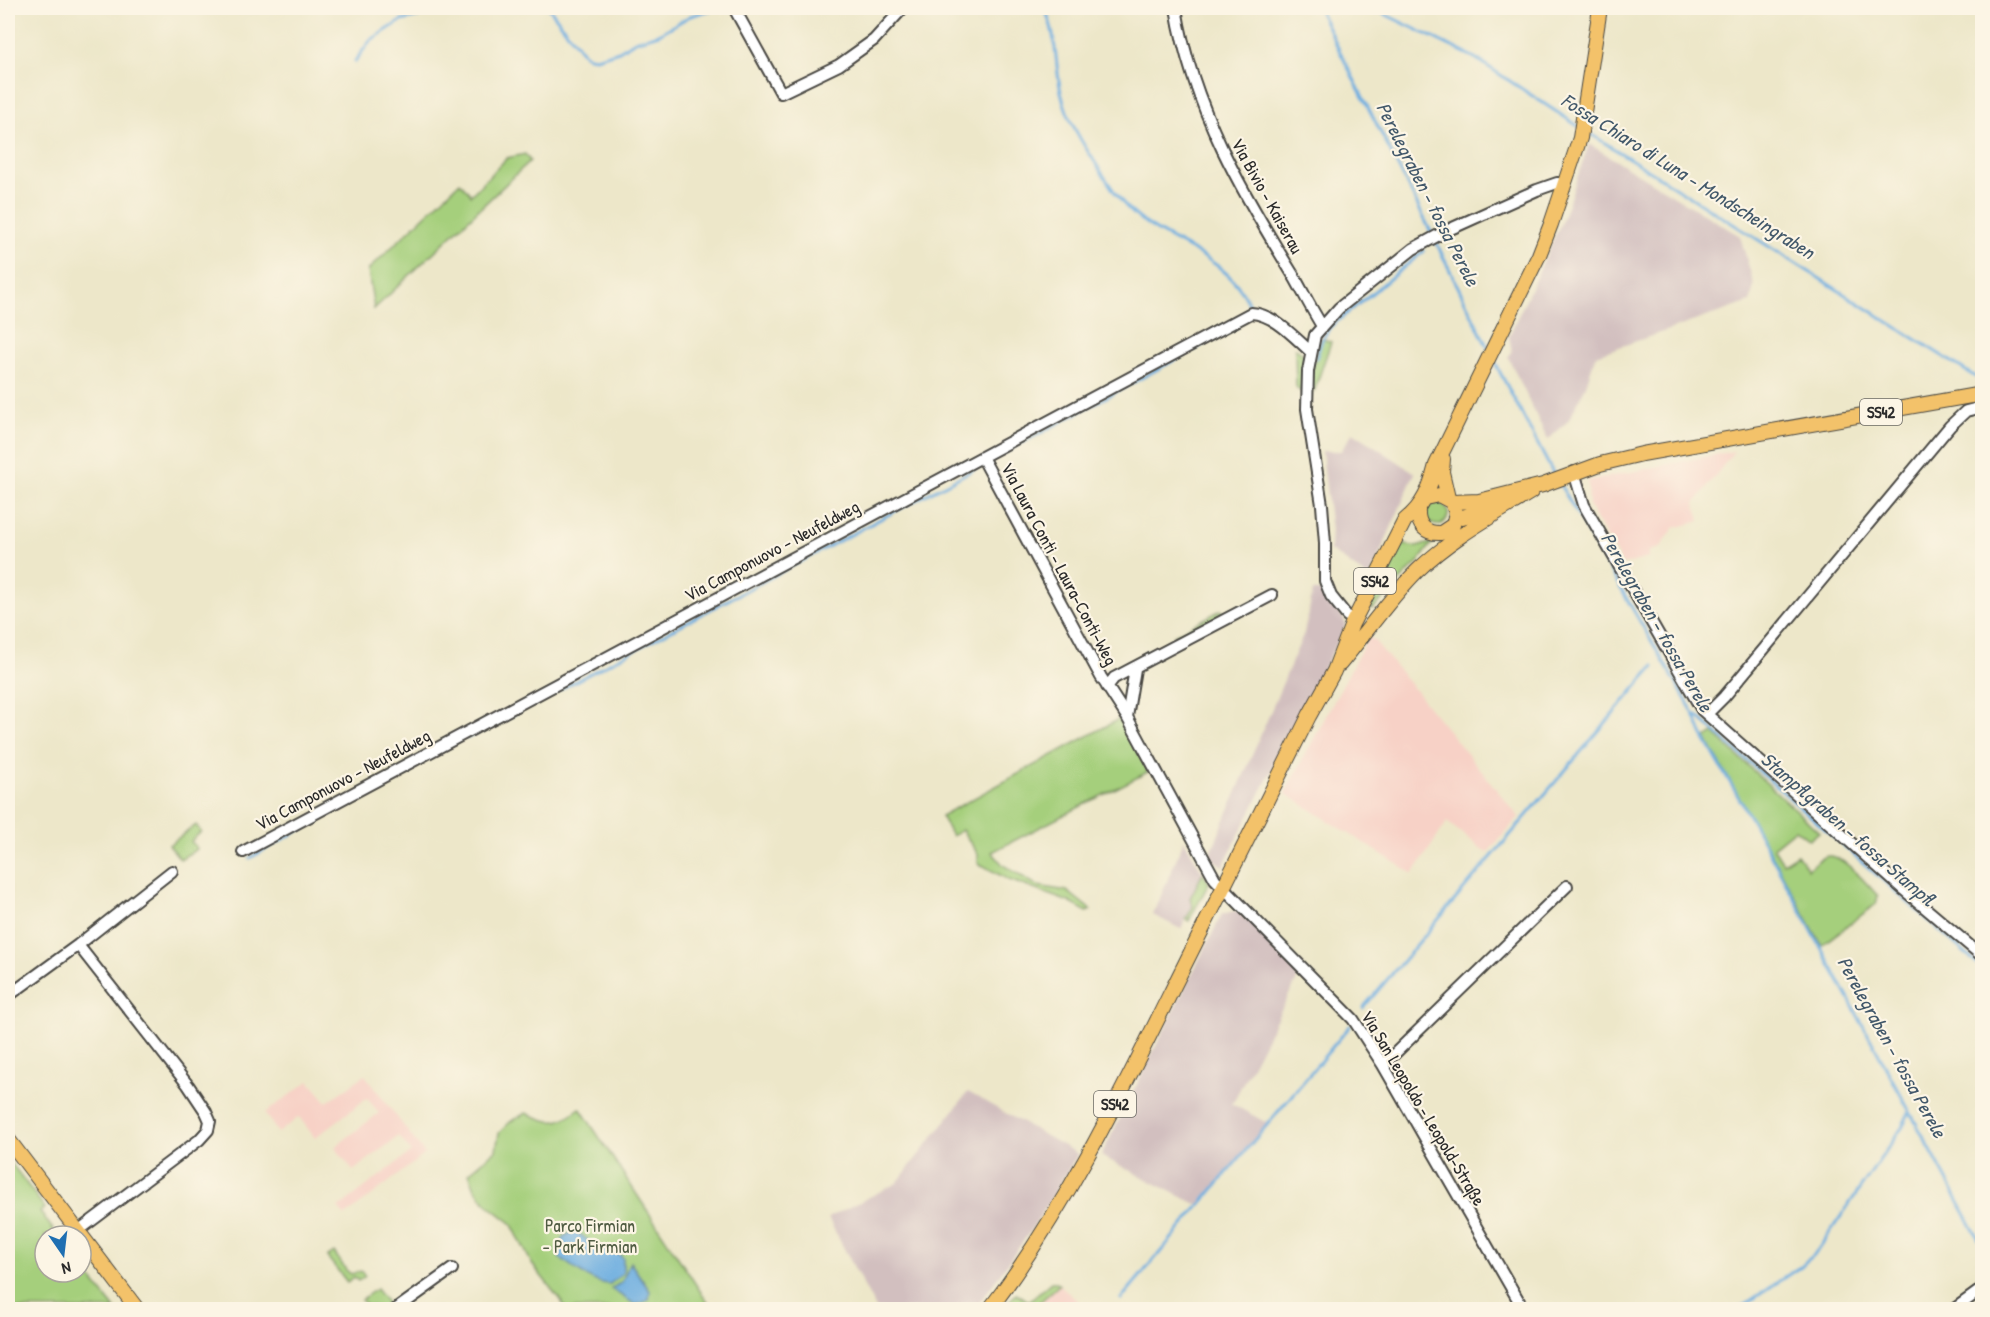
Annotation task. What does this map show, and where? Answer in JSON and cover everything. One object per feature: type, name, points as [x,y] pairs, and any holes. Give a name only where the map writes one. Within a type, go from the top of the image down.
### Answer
[{"type":"main road","points":[[1441,533],[1432,533],[1422,527],[1418,520],[1421,504],[1436,465],[1539,255],[1551,224],[1580,138],[1600,8]]},
{"type":"main road","name":"SS42","points":[[1335,670],[1382,610],[1419,569],[1441,533],[1448,530],[1455,519],[1493,509],[1568,474],[1642,454],[1983,394]]},
{"type":"main road","points":[[1443,450],[1442,472],[1456,513],[1455,519]]},
{"type":"main road","name":"SS42","points":[[988,1310],[1013,1278],[1056,1213],[1131,1073],[1309,716],[1335,670],[1352,624],[1405,520],[1421,504],[1435,495],[1450,500],[1479,501],[1541,486]]},
{"type":"main road","name":"SS42","points":[[1419,569],[1486,519],[1541,486]]},
{"type":"main road","points":[[8,1139],[73,1224]]},
{"type":"main road","points":[[93,1251],[138,1310]]},
{"type":"street","points":[[734,8],[781,93],[839,65],[874,40],[903,8]]},
{"type":"street","name":"Via Bivio - Kaiserau","points":[[1176,8],[1188,60],[1229,166],[1246,199],[1322,326]]},
{"type":"street","points":[[1347,616],[1331,596],[1325,581],[1322,505],[1306,409],[1308,371],[1315,335],[1349,300],[1413,249],[1435,236],[1537,190],[1557,183],[1564,184]]},
{"type":"street","name":"Via Camponuovo - Neufeldweg","points":[[243,852],[984,461],[1251,313],[1261,314],[1273,320],[1311,352]]},
{"type":"street","points":[[1707,714],[1724,697],[1950,426],[1966,411],[1983,406]]},
{"type":"street","name":"Via Laura Conti - Laura-Conti-Weg","points":[[984,461],[1107,687],[1127,717],[1215,879],[1223,888]]},
{"type":"street","points":[[1568,474],[1702,710],[1904,890],[1983,956]]},
{"type":"street","name":"Via Laura Conti - Laura-Conti-Weg","points":[[1107,687],[1114,678],[1272,595]]},
{"type":"street","name":"Via Laura Conti - Laura-Conti-Weg","points":[[1127,717],[1135,669]]},
{"type":"street","points":[[8,996],[78,945],[172,871]]},
{"type":"street","points":[[1383,1065],[1567,886]]},
{"type":"street","name":"Via San Leopoldo - Leopold-Straße","points":[[1223,888],[1353,1019],[1383,1065],[1524,1310]]},
{"type":"street","points":[[78,945],[188,1085],[210,1121],[208,1130],[199,1140],[87,1224]]},
{"type":"street","points":[[396,1310],[452,1269]]},
{"type":"street","points":[[1953,1310],[1983,1289]]},
{"type":"shaded area","points":[[1589,144],[1740,236],[1754,285],[1750,302],[1596,355],[1585,388],[1568,421],[1548,440],[1508,357],[1512,352],[1509,336],[1562,221]]},
{"type":"shaded area","points":[[1353,432],[1415,473],[1369,578],[1330,550],[1331,530],[1322,451],[1341,451]]},
{"type":"shaded area","points":[[1734,451],[1695,503],[1700,521],[1674,528],[1660,548],[1649,551],[1648,558],[1623,565],[1589,506],[1588,481]]},
{"type":"shaded area","points":[[1313,591],[1323,591],[1343,617],[1346,625],[1223,866],[1209,857],[1304,633]]},
{"type":"shaded area","points":[[1368,637],[1374,640],[1519,817],[1487,853],[1447,822],[1413,874],[1285,793]]},
{"type":"shaded area","points":[[1184,840],[1203,873],[1190,898],[1193,907],[1181,929],[1153,915]]},
{"type":"shaded area","points":[[1238,910],[1301,972],[1232,1104],[1267,1123],[1198,1205],[1101,1156],[1222,914]]},
{"type":"shaded area","points":[[365,1075],[425,1154],[345,1216],[338,1208],[411,1152],[399,1136],[353,1171],[335,1147],[379,1113],[367,1098],[315,1138],[299,1117],[278,1133],[265,1113],[309,1081],[327,1102]]},
{"type":"shaded area","points":[[968,1092],[1078,1154],[1039,1219],[975,1309],[876,1309],[828,1218],[897,1183]]},
{"type":"shaded area","points":[[1059,1285],[1087,1309],[1032,1310]]},
{"type":"green space","points":[[525,154],[530,161],[374,309],[368,270],[460,182],[471,195],[507,158]]},
{"type":"green space","points":[[1321,338],[1331,342],[1314,392],[1308,389]]},
{"type":"green space","points":[[1295,348],[1304,355],[1301,392],[1296,387]]},
{"type":"green space","points":[[1437,503],[1445,506],[1448,514],[1445,522],[1437,525],[1429,522],[1426,514],[1429,506]]},
{"type":"green space","points":[[1433,542],[1419,561],[1373,609],[1369,607],[1401,544],[1417,547]]},
{"type":"green space","points":[[1221,610],[1224,615],[1179,638],[1174,635]]},
{"type":"green space","points":[[1119,719],[1148,772],[992,852],[1003,865],[1038,886],[1067,891],[1091,910],[1087,912],[1069,902],[1009,880],[978,863],[978,854],[962,830],[952,836],[941,816]]},
{"type":"green space","points":[[1713,733],[1819,832],[1809,840],[1795,829],[1773,847],[1783,863],[1797,854],[1808,869],[1823,857],[1835,857],[1855,872],[1878,896],[1876,904],[1822,945],[1706,738]]},
{"type":"green space","points":[[196,825],[201,832],[191,841],[197,849],[180,859],[169,845]]},
{"type":"green space","points":[[1203,873],[1209,883],[1189,921],[1186,919],[1193,907],[1190,898]]},
{"type":"green space","name":"Parco Firmian - Park Firmian","points":[[580,1108],[712,1309],[567,1309],[532,1264],[511,1223],[488,1205],[475,1189],[469,1173],[496,1150],[499,1133],[511,1121],[526,1113],[548,1121],[559,1121]]},
{"type":"green space","points":[[8,1159],[45,1208],[40,1212],[49,1224],[33,1224],[33,1284],[93,1284],[93,1281],[115,1309],[8,1309]]},
{"type":"green space","points":[[334,1252],[351,1274],[361,1271],[365,1276],[358,1281],[354,1277],[347,1282],[327,1257]]},
{"type":"green space","points":[[1051,1282],[1059,1285],[1032,1309],[1012,1309],[1005,1305],[1016,1294],[1029,1301]]},
{"type":"green space","points":[[376,1289],[392,1309],[368,1306],[361,1300]]},
{"type":"water","points":[[575,1231],[593,1244],[620,1255],[623,1258],[623,1273],[610,1284],[603,1283],[583,1274],[559,1257],[557,1249],[564,1236]]},
{"type":"water","points":[[630,1262],[650,1291],[649,1300],[636,1305],[611,1289],[622,1282]]},
{"type":"waterway","points":[[355,61],[371,40],[401,21],[418,17],[434,8]]},
{"type":"waterway","points":[[549,8],[583,53],[596,58],[619,51],[635,41],[659,34],[690,16],[717,8]]},
{"type":"waterway","points":[[1044,8],[1054,38],[1059,82],[1068,114],[1083,144],[1115,192],[1137,217],[1224,271],[1238,286],[1249,304]]},
{"type":"waterway","name":"Perelegraben - fossa Perele","points":[[1318,8],[1432,234]]},
{"type":"waterway","name":"Fossa Chiaro di Luna - Mondscheingraben","points":[[1372,8],[1475,58],[1578,126]]},
{"type":"waterway","name":"Fossa Chiaro di Luna - Mondscheingraben","points":[[1586,131],[1982,381]]},
{"type":"waterway","name":"Perelegraben - fossa Perele","points":[[1435,240],[1488,348]]},
{"type":"waterway","points":[[1316,358],[1322,340],[1330,327],[1424,251]]},
{"type":"waterway","points":[[987,462],[1237,326]]},
{"type":"waterway","name":"Perelegraben - fossa Perele","points":[[1493,359],[1554,475]]},
{"type":"waterway","points":[[525,708],[982,465]]},
{"type":"waterway","name":"Perelegraben - fossa Perele","points":[[1559,483],[1693,712],[1702,734],[1754,824],[1982,1245]]},
{"type":"waterway","points":[[1363,1008],[1654,666]]},
{"type":"waterway","points":[[467,738],[515,714]]},
{"type":"waterway","name":"Stampflgraben - fossa Stampfl","points":[[1696,715],[1982,968]]},
{"type":"waterway","points":[[250,858],[384,782]]},
{"type":"waterway","points":[[1121,1299],[1350,1026]]},
{"type":"waterway","points":[[1737,1310],[1801,1266],[1817,1251],[1901,1129],[1909,1113]]}]
